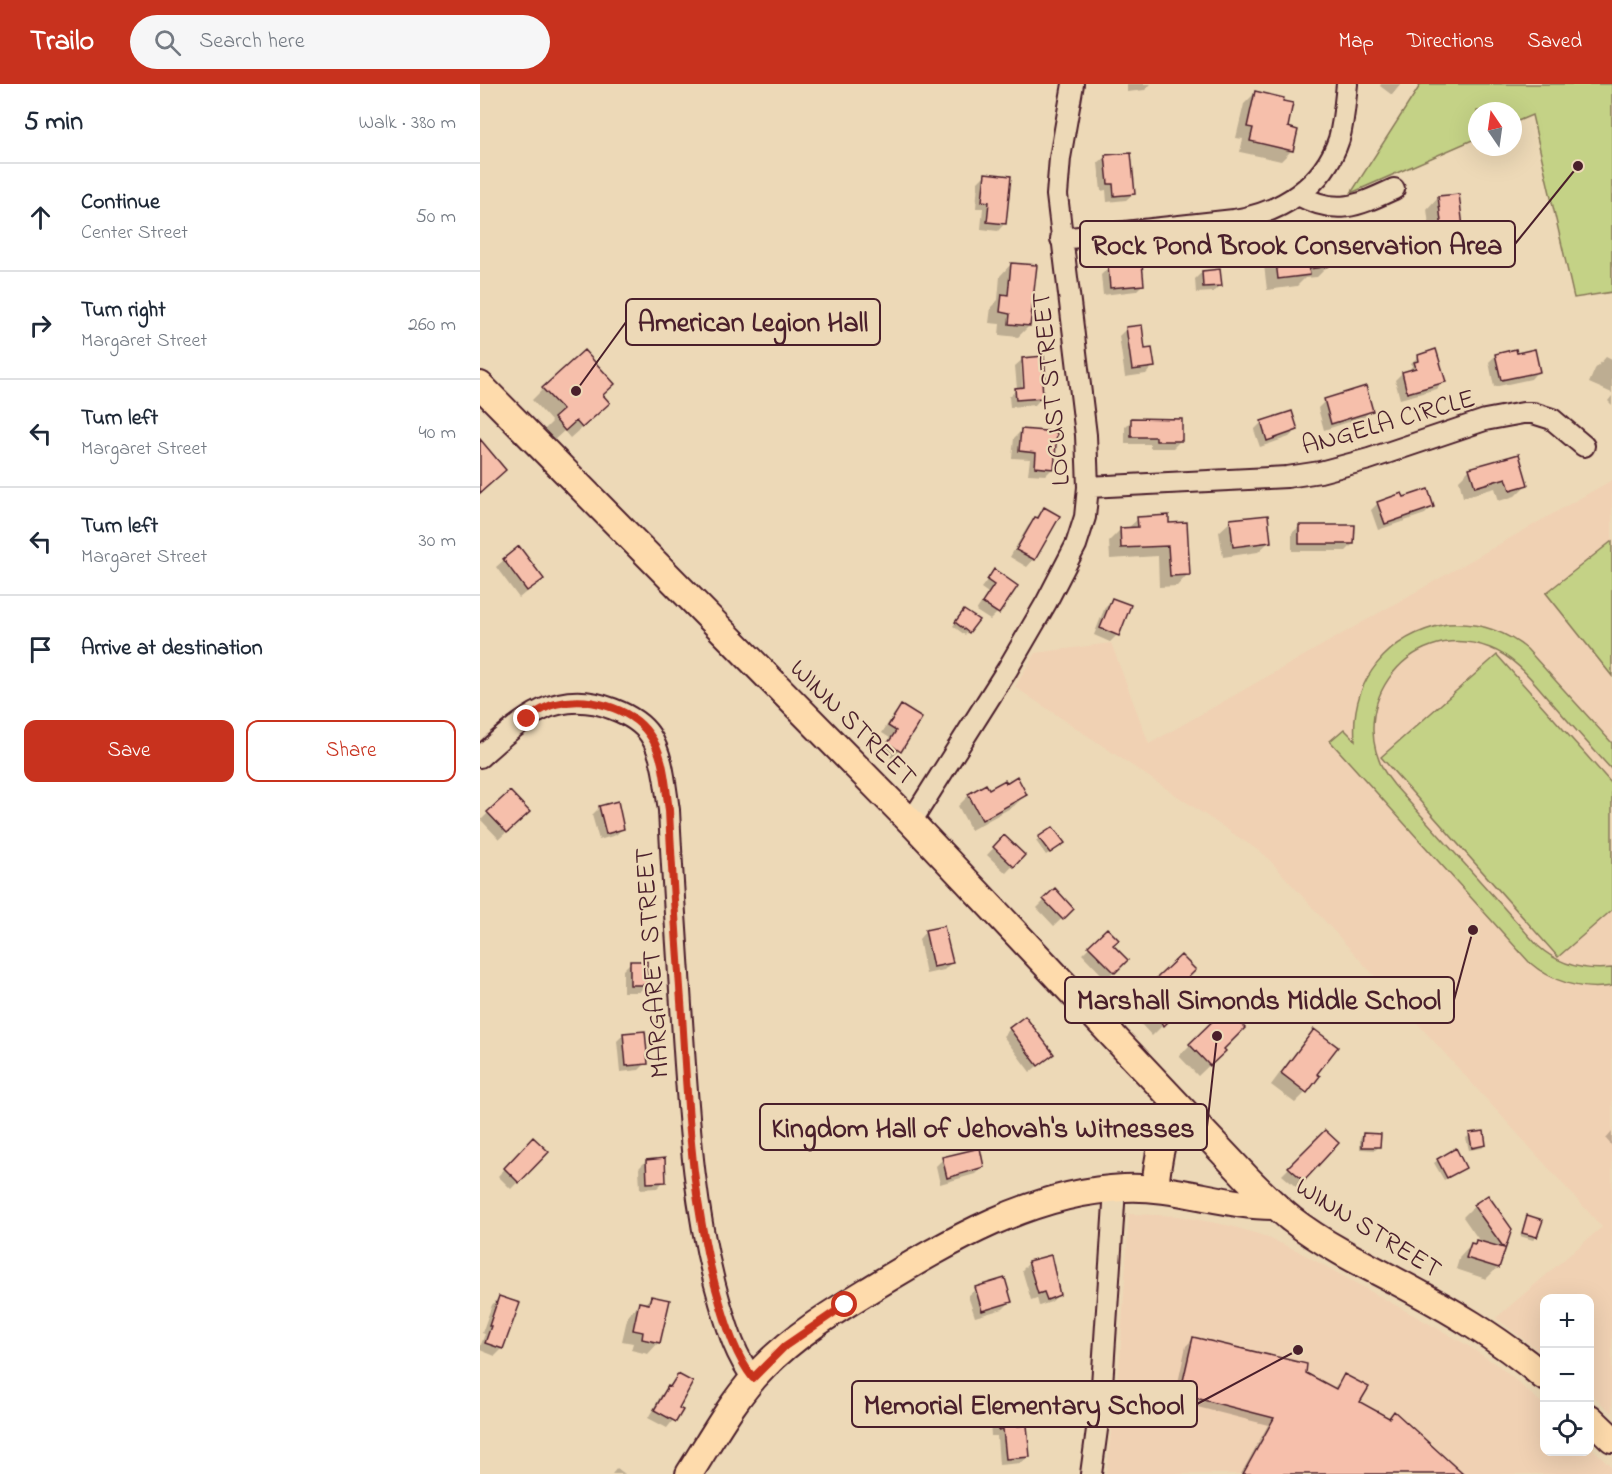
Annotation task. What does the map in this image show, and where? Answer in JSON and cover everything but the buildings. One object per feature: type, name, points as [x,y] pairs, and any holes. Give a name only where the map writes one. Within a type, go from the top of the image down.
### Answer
[{"type":"main road","name":"WINN STREET","points":[[480,385],[911,822],[1276,1206],[1292,1220],[1338,1249],[1474,1325],[1540,1373]]},
{"type":"main road","points":[[1155,1190],[1161,1142],[1166,1129],[1180,1107]]},
{"type":"main road","points":[[689,1474],[753,1378],[785,1346],[804,1331],[893,1275],[951,1242],[1003,1217],[1039,1205],[1114,1189],[1155,1190],[1247,1206],[1276,1206]]},
{"type":"main road","points":[[1594,1422],[1612,1439]]},
{"type":"street","name":"LOCUST STREET","points":[[911,822],[1007,669],[1068,563],[1083,524],[1088,487],[1086,435],[1057,202],[1058,177],[1073,84]]},
{"type":"street","points":[[1061,239],[1247,218],[1274,208],[1298,195],[1323,170],[1334,150],[1342,127],[1347,84]]},
{"type":"street","points":[[1298,195],[1316,204],[1332,207],[1361,203],[1394,189]]},
{"type":"street","name":"ANGELA CIRCLE","points":[[1088,487],[1287,477],[1320,472],[1369,459],[1485,420],[1523,413],[1533,413],[1552,419],[1584,446]]},
{"type":"street","name":"MARGARET STREET","points":[[480,757],[527,719],[546,707],[562,702],[605,706],[627,716],[650,735],[658,751],[669,810],[693,1163],[701,1217],[713,1278],[724,1315],[739,1357],[753,1378]]},
{"type":"street","points":[[1090,1474],[1101,1400],[1114,1189]]},
{"type":"shaded area","points":[[1612,480],[1612,1413],[1594,1397],[1594,1294],[1540,1294],[1540,1352],[1496,1318],[1602,1227],[1265,855],[1015,687],[1035,653],[1111,643],[1149,744]]},
{"type":"shaded area","points":[[1129,1214],[1179,1216],[1231,1226],[1261,1235],[1294,1249],[1462,1342],[1500,1367],[1540,1402],[1540,1456],[1594,1456],[1594,1450],[1612,1467],[1612,1474],[1106,1474],[1120,1359]]},
{"type":"green space","points":[[1421,84],[1612,84],[1612,292],[1574,298],[1532,115],[1522,119],[1522,102],[1468,102],[1468,142],[1351,193]]},
{"type":"green space","points":[[1612,541],[1612,676],[1546,593]]},
{"type":"green space","points":[[1447,624],[1468,624],[1499,632],[1527,649],[1612,743],[1612,770],[1533,680],[1509,658],[1490,648],[1459,642],[1431,646],[1407,659],[1389,679],[1377,703],[1373,730],[1378,758],[1394,785],[1538,946],[1554,958],[1572,965],[1592,969],[1612,968],[1612,986],[1579,986],[1557,980],[1529,962],[1330,741],[1344,729],[1355,740],[1355,718],[1366,680],[1391,650],[1407,638]]},
{"type":"green space","points":[[1497,655],[1612,784],[1612,910],[1558,957],[1381,757]]},
{"type":"place","name":"Rock Pond Brook Conservation Area","points":[[1578,166]]},
{"type":"place","name":"American Legion Hall","points":[[576,391]]},
{"type":"place","name":"Marshall Simonds Middle School","points":[[1473,930]]},
{"type":"place","name":"Kingdom Hall of Jehovah's Witnesses","points":[[1217,1036]]},
{"type":"place","name":"Memorial Elementary School","points":[[1298,1350]]},
{"type":"route","points":[[527,719],[546,707],[562,702],[592,702],[616,710],[644,728],[658,751],[669,810],[696,1189],[716,1288],[739,1357],[753,1378],[785,1346],[845,1305]]}]
